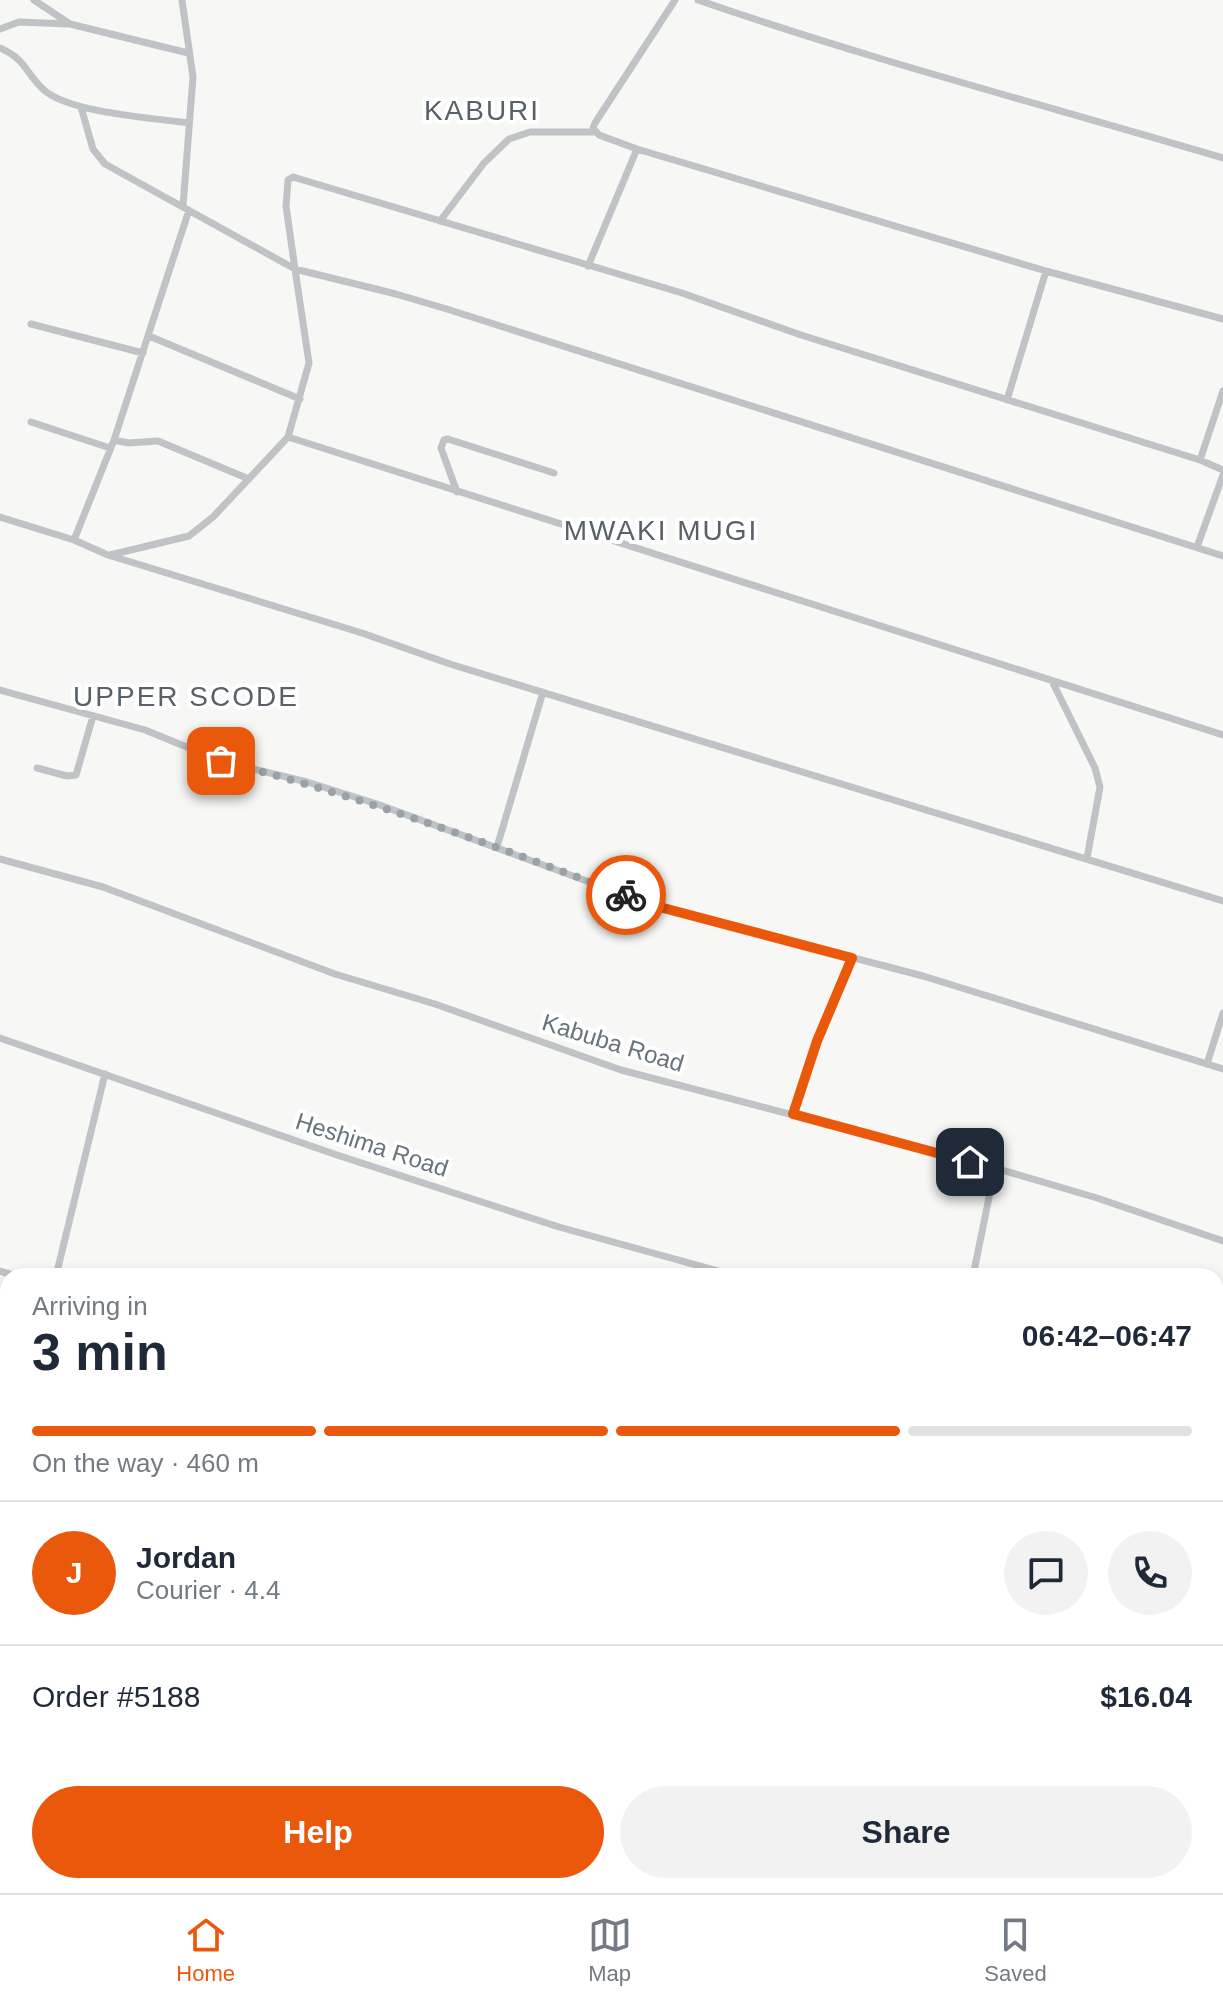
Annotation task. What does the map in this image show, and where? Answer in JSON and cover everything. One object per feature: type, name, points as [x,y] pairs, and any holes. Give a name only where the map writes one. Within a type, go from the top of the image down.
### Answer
[{"type":"street","points":[[34,0],[70,24]]},
{"type":"street","points":[[74,540],[114,440],[149,336],[186,208],[193,77],[182,0]]},
{"type":"street","points":[[595,132],[595,123],[675,0]]},
{"type":"street","points":[[698,0],[863,54],[1223,158]]},
{"type":"street","points":[[45,22],[51,16],[50,10]]},
{"type":"street","points":[[0,29],[19,22],[70,24],[188,53]]},
{"type":"street","points":[[0,48],[21,61],[45,90],[81,107],[189,123]]},
{"type":"street","points":[[81,107],[93,149],[101,160],[295,269],[437,306],[1223,556]]},
{"type":"street","points":[[440,221],[484,163],[509,139],[530,132],[595,132],[637,149],[1046,271],[1223,319]]},
{"type":"street","points":[[588,266],[637,149]]},
{"type":"street","points":[[108,555],[189,536],[213,517],[288,437],[309,363],[286,206],[290,178],[682,293],[801,335],[1200,460],[1223,472],[1197,547]]},
{"type":"street","points":[[1007,400],[1046,271]]},
{"type":"street","points":[[31,324],[143,353]]},
{"type":"street","points":[[149,336],[300,399]]},
{"type":"street","points":[[1200,460],[1223,391]]},
{"type":"street","points":[[31,422],[110,448]]},
{"type":"street","points":[[288,437],[1223,735]]},
{"type":"street","points":[[457,492],[441,448],[444,440],[448,439],[554,473]]},
{"type":"street","points":[[114,440],[128,443],[158,441],[249,479]]},
{"type":"street","points":[[0,517],[74,540],[108,555],[543,692],[1223,901]]},
{"type":"street","points":[[1052,681],[1095,768],[1100,787],[1087,858]]},
{"type":"street","points":[[0,690],[145,730],[221,761],[307,782],[377,804],[652,905],[923,976],[1223,1069]]},
{"type":"street","points":[[497,847],[543,692]]},
{"type":"street","points":[[37,768],[67,776],[76,775],[93,716]]},
{"type":"street","name":"Kabuba Road","points":[[0,859],[103,887],[335,974],[435,1004],[621,1070],[995,1168],[1097,1198],[1223,1241]]},
{"type":"street","points":[[793,1114],[817,1041],[852,958]]},
{"type":"street","points":[[1207,1064],[1223,1013]]},
{"type":"street","name":"Heshima Road","points":[[0,1038],[337,1155],[559,1227],[707,1268]]},
{"type":"street","points":[[58,1268],[105,1074]]},
{"type":"street","points":[[975,1268],[995,1168]]},
{"type":"way so far","points":[[221,761],[307,782],[377,804],[626,895]]},
{"type":"district","name":"KABURI","points":[[482,110]]},
{"type":"district","name":"MWAKI MUGI","points":[[661,530]]},
{"type":"district","name":"UPPER SCODE","points":[[186,696]]},
{"type":"route","points":[[626,895],[652,905],[852,958],[817,1041],[793,1114],[970,1162]]}]
